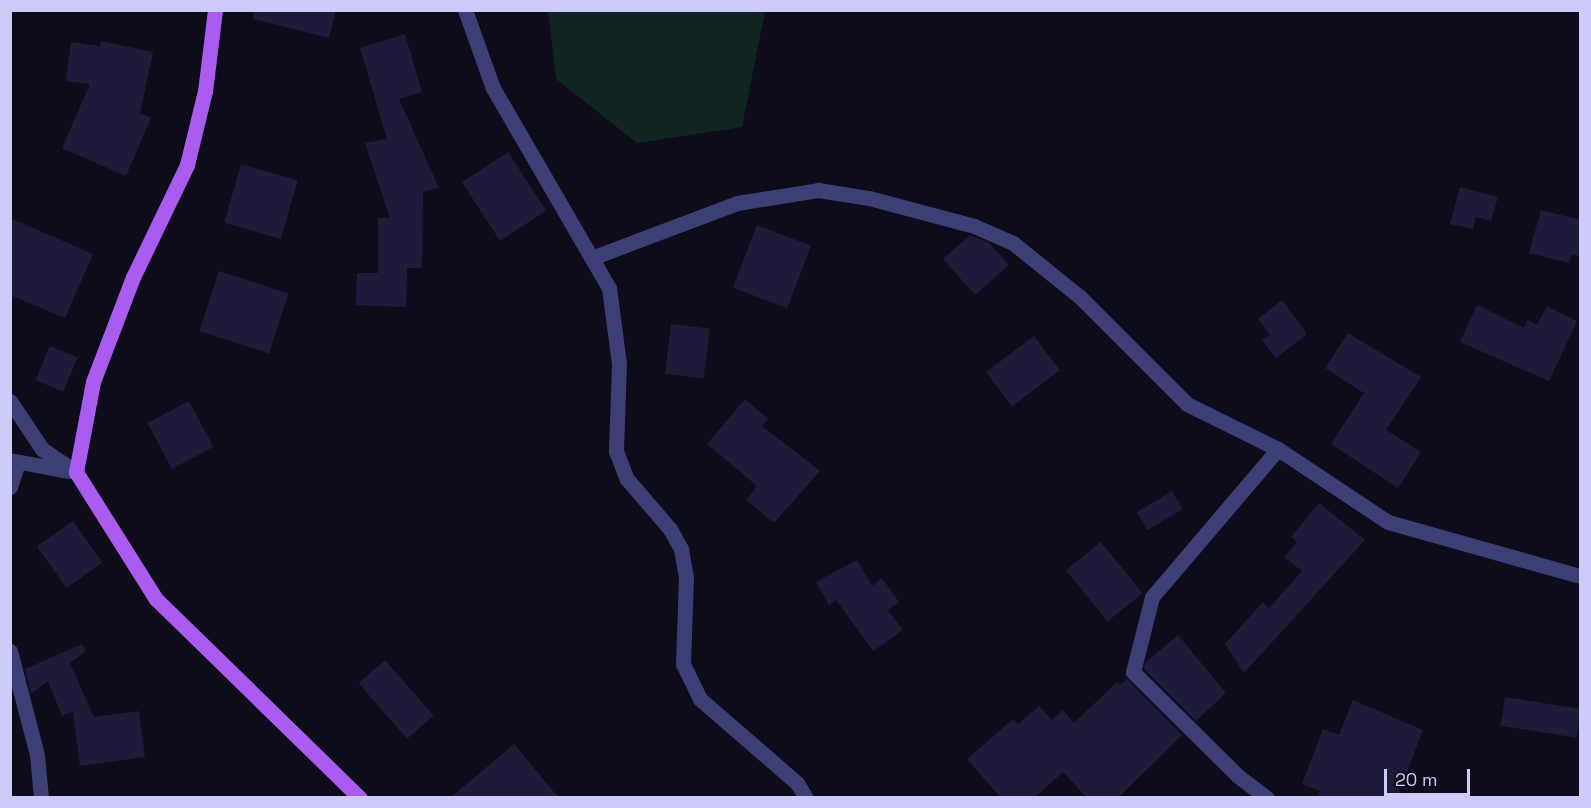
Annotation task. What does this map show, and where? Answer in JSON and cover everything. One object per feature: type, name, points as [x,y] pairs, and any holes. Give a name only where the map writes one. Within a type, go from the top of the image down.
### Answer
[{"type":"main road","points":[[215,10],[205,91],[186,165],[133,277],[93,382],[76,472],[156,599],[360,798]]},
{"type":"street","points":[[465,10],[493,88],[594,257],[609,288],[619,364],[616,451],[627,479],[670,529],[681,549],[686,577],[683,664],[700,699],[797,783],[806,798]]},
{"type":"street","points":[[594,257],[737,203],[818,190],[869,198],[974,226],[1013,243],[1080,297],[1187,404],[1278,449],[1388,522],[1581,576]]},
{"type":"street","points":[[10,401],[42,449],[76,472]]},
{"type":"street","points":[[1267,798],[1212,752],[1132,672],[1152,597],[1278,449]]},
{"type":"street","points":[[10,488],[14,461],[76,472]]},
{"type":"street","points":[[10,651],[37,755],[41,798]]},
{"type":"green space","points":[[548,11],[765,11],[742,127],[637,143],[556,79]]},
{"type":"building","points":[[254,10],[336,10],[329,38],[253,19]]},
{"type":"building","points":[[405,34],[422,92],[399,99],[439,188],[423,192],[422,268],[407,268],[406,307],[356,305],[357,273],[378,273],[378,218],[390,218],[365,143],[387,139],[360,48]]},
{"type":"building","points":[[101,41],[153,52],[140,113],[151,118],[126,176],[62,148],[90,84],[66,81],[71,42],[100,46]]},
{"type":"building","points":[[508,152],[546,211],[500,241],[462,182]]},
{"type":"building","points":[[241,164],[298,180],[281,239],[224,223]]},
{"type":"building","points":[[1460,187],[1498,197],[1491,221],[1476,217],[1473,229],[1450,224]]},
{"type":"building","points":[[1541,210],[1581,220],[1581,256],[1572,255],[1569,263],[1529,253]]},
{"type":"building","points":[[10,218],[93,254],[65,318],[10,295]]},
{"type":"building","points":[[757,225],[811,246],[787,308],[733,288]]},
{"type":"building","points":[[970,235],[989,243],[1009,265],[975,295],[943,259]]},
{"type":"building","points":[[219,271],[288,294],[269,353],[200,331]]},
{"type":"building","points":[[1282,300],[1307,334],[1276,358],[1262,340],[1270,335],[1258,319]]},
{"type":"building","points":[[1477,305],[1524,328],[1528,320],[1537,325],[1547,306],[1577,321],[1549,381],[1460,342]]},
{"type":"building","points":[[671,324],[710,329],[704,378],[665,374]]},
{"type":"building","points":[[1348,333],[1421,377],[1386,430],[1421,452],[1398,488],[1331,444],[1364,393],[1325,368]]},
{"type":"building","points":[[1034,336],[1060,370],[1012,406],[986,372]]},
{"type":"building","points":[[50,346],[78,358],[63,392],[36,380]]},
{"type":"building","points":[[745,399],[768,419],[762,426],[820,471],[774,523],[746,500],[757,486],[707,444]]},
{"type":"building","points":[[189,401],[213,447],[172,469],[148,423]]},
{"type":"building","points":[[1172,491],[1183,509],[1148,530],[1137,512]]},
{"type":"building","points":[[1319,503],[1365,540],[1244,673],[1225,644],[1263,602],[1269,608],[1302,571],[1284,557],[1297,542],[1291,537]]},
{"type":"building","points":[[73,521],[102,563],[66,588],[37,546]]},
{"type":"building","points":[[1101,542],[1143,593],[1108,622],[1066,570]]},
{"type":"building","points":[[857,560],[872,586],[882,578],[899,602],[888,610],[903,630],[873,651],[836,600],[829,605],[816,582]]},
{"type":"building","points":[[1178,635],[1226,693],[1196,721],[1144,669],[1145,663]]},
{"type":"building","points":[[82,644],[86,651],[70,663],[94,717],[139,711],[145,757],[80,766],[73,711],[62,716],[48,681],[31,694],[25,669]]},
{"type":"building","points":[[385,660],[434,716],[407,739],[359,683]]},
{"type":"building","points":[[1127,679],[1182,735],[1118,798],[1087,798],[1063,772],[1034,798],[1001,798],[967,759],[1013,719],[1018,724],[1039,706],[1052,720],[1063,710],[1074,723],[1117,682],[1120,685]]},
{"type":"building","points":[[1505,697],[1580,709],[1577,738],[1500,726]]},
{"type":"building","points":[[1353,700],[1423,730],[1397,798],[1317,798],[1320,791],[1302,784],[1323,729],[1339,735]]},
{"type":"building","points":[[514,744],[559,798],[450,798]]}]
